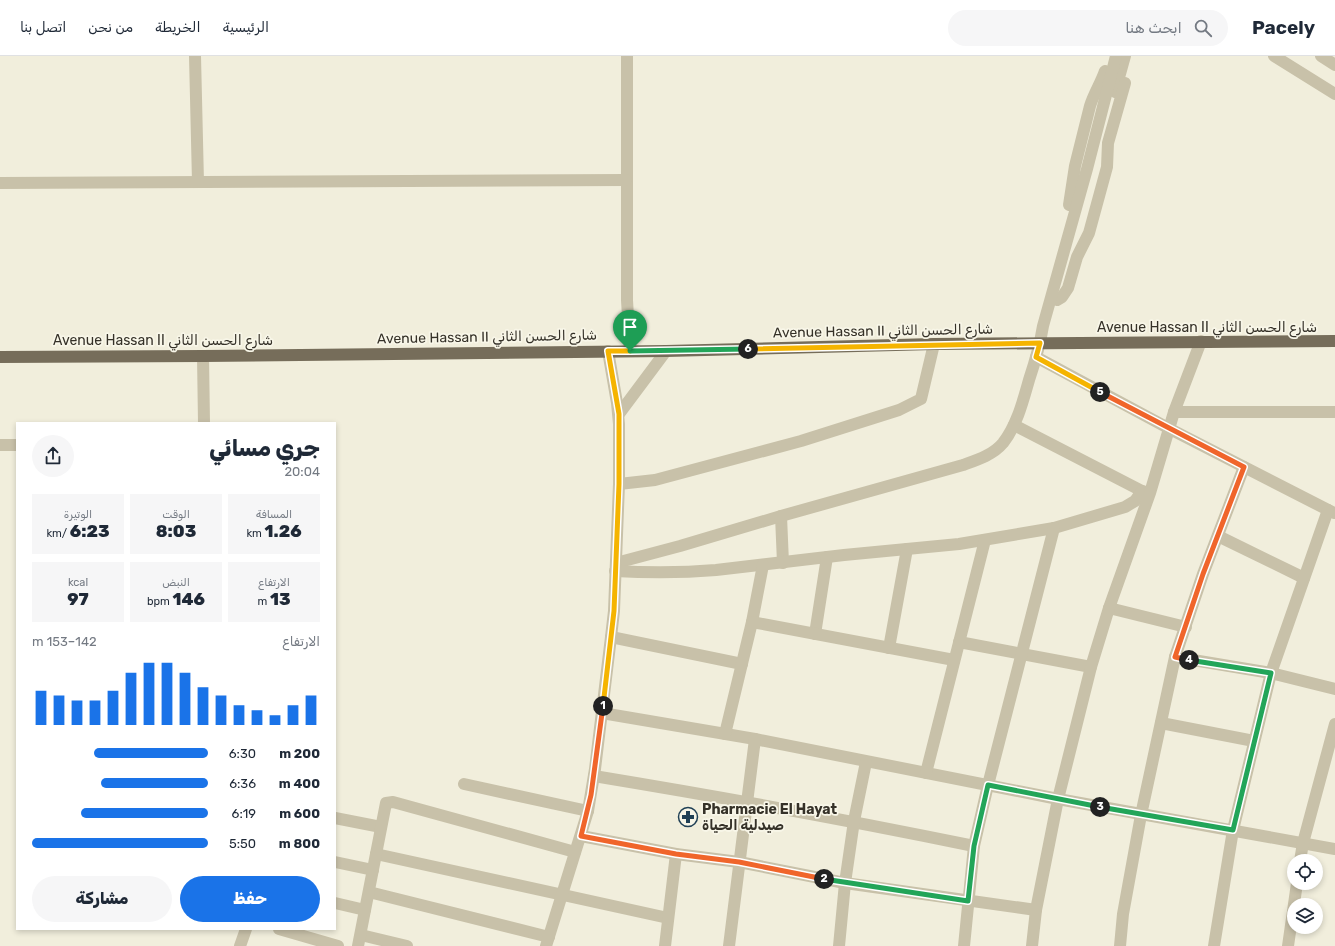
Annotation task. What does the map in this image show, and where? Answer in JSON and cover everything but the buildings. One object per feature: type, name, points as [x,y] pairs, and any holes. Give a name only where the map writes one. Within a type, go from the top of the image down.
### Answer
[{"type":"main road","name":"Avenue Hassan II شارع الحسن الثاني","points":[[0,356],[203,356],[666,351],[934,344],[1335,341]]},
{"type":"street","points":[[195,56],[198,182]]},
{"type":"street","points":[[626,56],[627,300],[630,351]]},
{"type":"street","points":[[1043,323],[1039,316],[1040,308],[1070,198],[1075,166],[1090,106],[1100,84],[1109,56]]},
{"type":"street","points":[[615,567],[781,516],[963,465],[986,456],[1002,443],[1014,425],[1023,402],[1040,343],[1043,323],[1087,169],[1116,56]]},
{"type":"street","points":[[1040,343],[1050,327],[1125,56]]},
{"type":"street","points":[[1057,300],[1062,297],[1068,288],[1077,257],[1089,233],[1107,167],[1108,143],[1132,56]]},
{"type":"street","points":[[1274,56],[1335,94]]},
{"type":"street","points":[[1321,56],[1335,65]]},
{"type":"street","points":[[0,183],[626,180]]},
{"type":"street","points":[[1032,946],[1036,910],[1058,799],[1091,667],[1108,608],[1146,492],[1201,341]]},
{"type":"street","points":[[619,484],[655,480],[801,441],[899,410],[920,399],[934,344]]},
{"type":"street","points":[[369,892],[548,941],[588,810],[594,776],[611,637],[619,484],[619,414],[608,351]]},
{"type":"street","points":[[619,414],[666,351]]},
{"type":"street","points":[[203,356],[204,422]]},
{"type":"street","points":[[1036,357],[1170,429],[1332,512],[1304,578],[1271,673],[1233,830],[1214,946]]},
{"type":"street","points":[[1174,412],[1335,412]]},
{"type":"street","points":[[1014,425],[1146,492]]},
{"type":"street","points":[[0,445],[16,445]]},
{"type":"street","points":[[1120,946],[1123,914],[1141,815],[1175,657],[1244,467]]},
{"type":"street","points":[[615,567],[648,573],[674,573],[783,563],[985,540],[1054,528],[1125,507],[1146,492]]},
{"type":"street","points":[[781,516],[783,563]]},
{"type":"street","points":[[964,946],[974,846],[988,785],[1054,528]]},
{"type":"street","points":[[1218,536],[1304,578]]},
{"type":"street","points":[[926,773],[985,540]]},
{"type":"street","points":[[889,648],[907,549]]},
{"type":"street","points":[[815,634],[827,557]]},
{"type":"street","points":[[725,734],[764,565]]},
{"type":"street","points":[[1108,608],[1186,627]]},
{"type":"street","points":[[752,622],[954,660]]},
{"type":"street","points":[[611,637],[742,664]]},
{"type":"street","points":[[959,642],[1091,667]]},
{"type":"street","points":[[1175,657],[1271,673],[1335,689]]},
{"type":"street","points":[[602,713],[755,739],[1141,815],[1335,849]]},
{"type":"street","points":[[1161,723],[1254,741]]},
{"type":"street","points":[[1301,854],[1335,724]]},
{"type":"street","points":[[729,946],[755,739]]},
{"type":"street","points":[[839,946],[845,883],[854,821],[866,762]]},
{"type":"street","points":[[594,776],[747,801],[974,846]]},
{"type":"street","points":[[464,784],[588,810]]},
{"type":"street","points":[[407,946],[359,940],[386,803],[393,802],[575,852]]},
{"type":"street","points":[[336,818],[381,827]]},
{"type":"street","points":[[581,836],[676,854],[739,862],[845,883],[1036,910]]},
{"type":"street","points":[[376,854],[668,918]]},
{"type":"street","points":[[665,946],[676,854]]},
{"type":"street","points":[[336,862],[373,870]]},
{"type":"street","points":[[1288,946],[1296,890]]},
{"type":"street","points":[[336,904],[365,910]]},
{"type":"street","points":[[240,946],[246,930]]},
{"type":"street","points":[[281,930],[296,940],[338,946]]},
{"type":"place","name":"Pharmacie El Hayat صيدلية الحياة","points":[[688,817]]},
{"type":"route","points":[[1040,343],[1036,357],[1244,467],[1203,574],[1175,657],[1271,673],[1233,830],[1141,815],[988,785],[974,846],[968,901],[845,883],[739,862],[676,854],[581,836],[588,810],[595,769],[614,611],[619,484],[619,414],[608,351],[630,351],[1040,343]]}]
